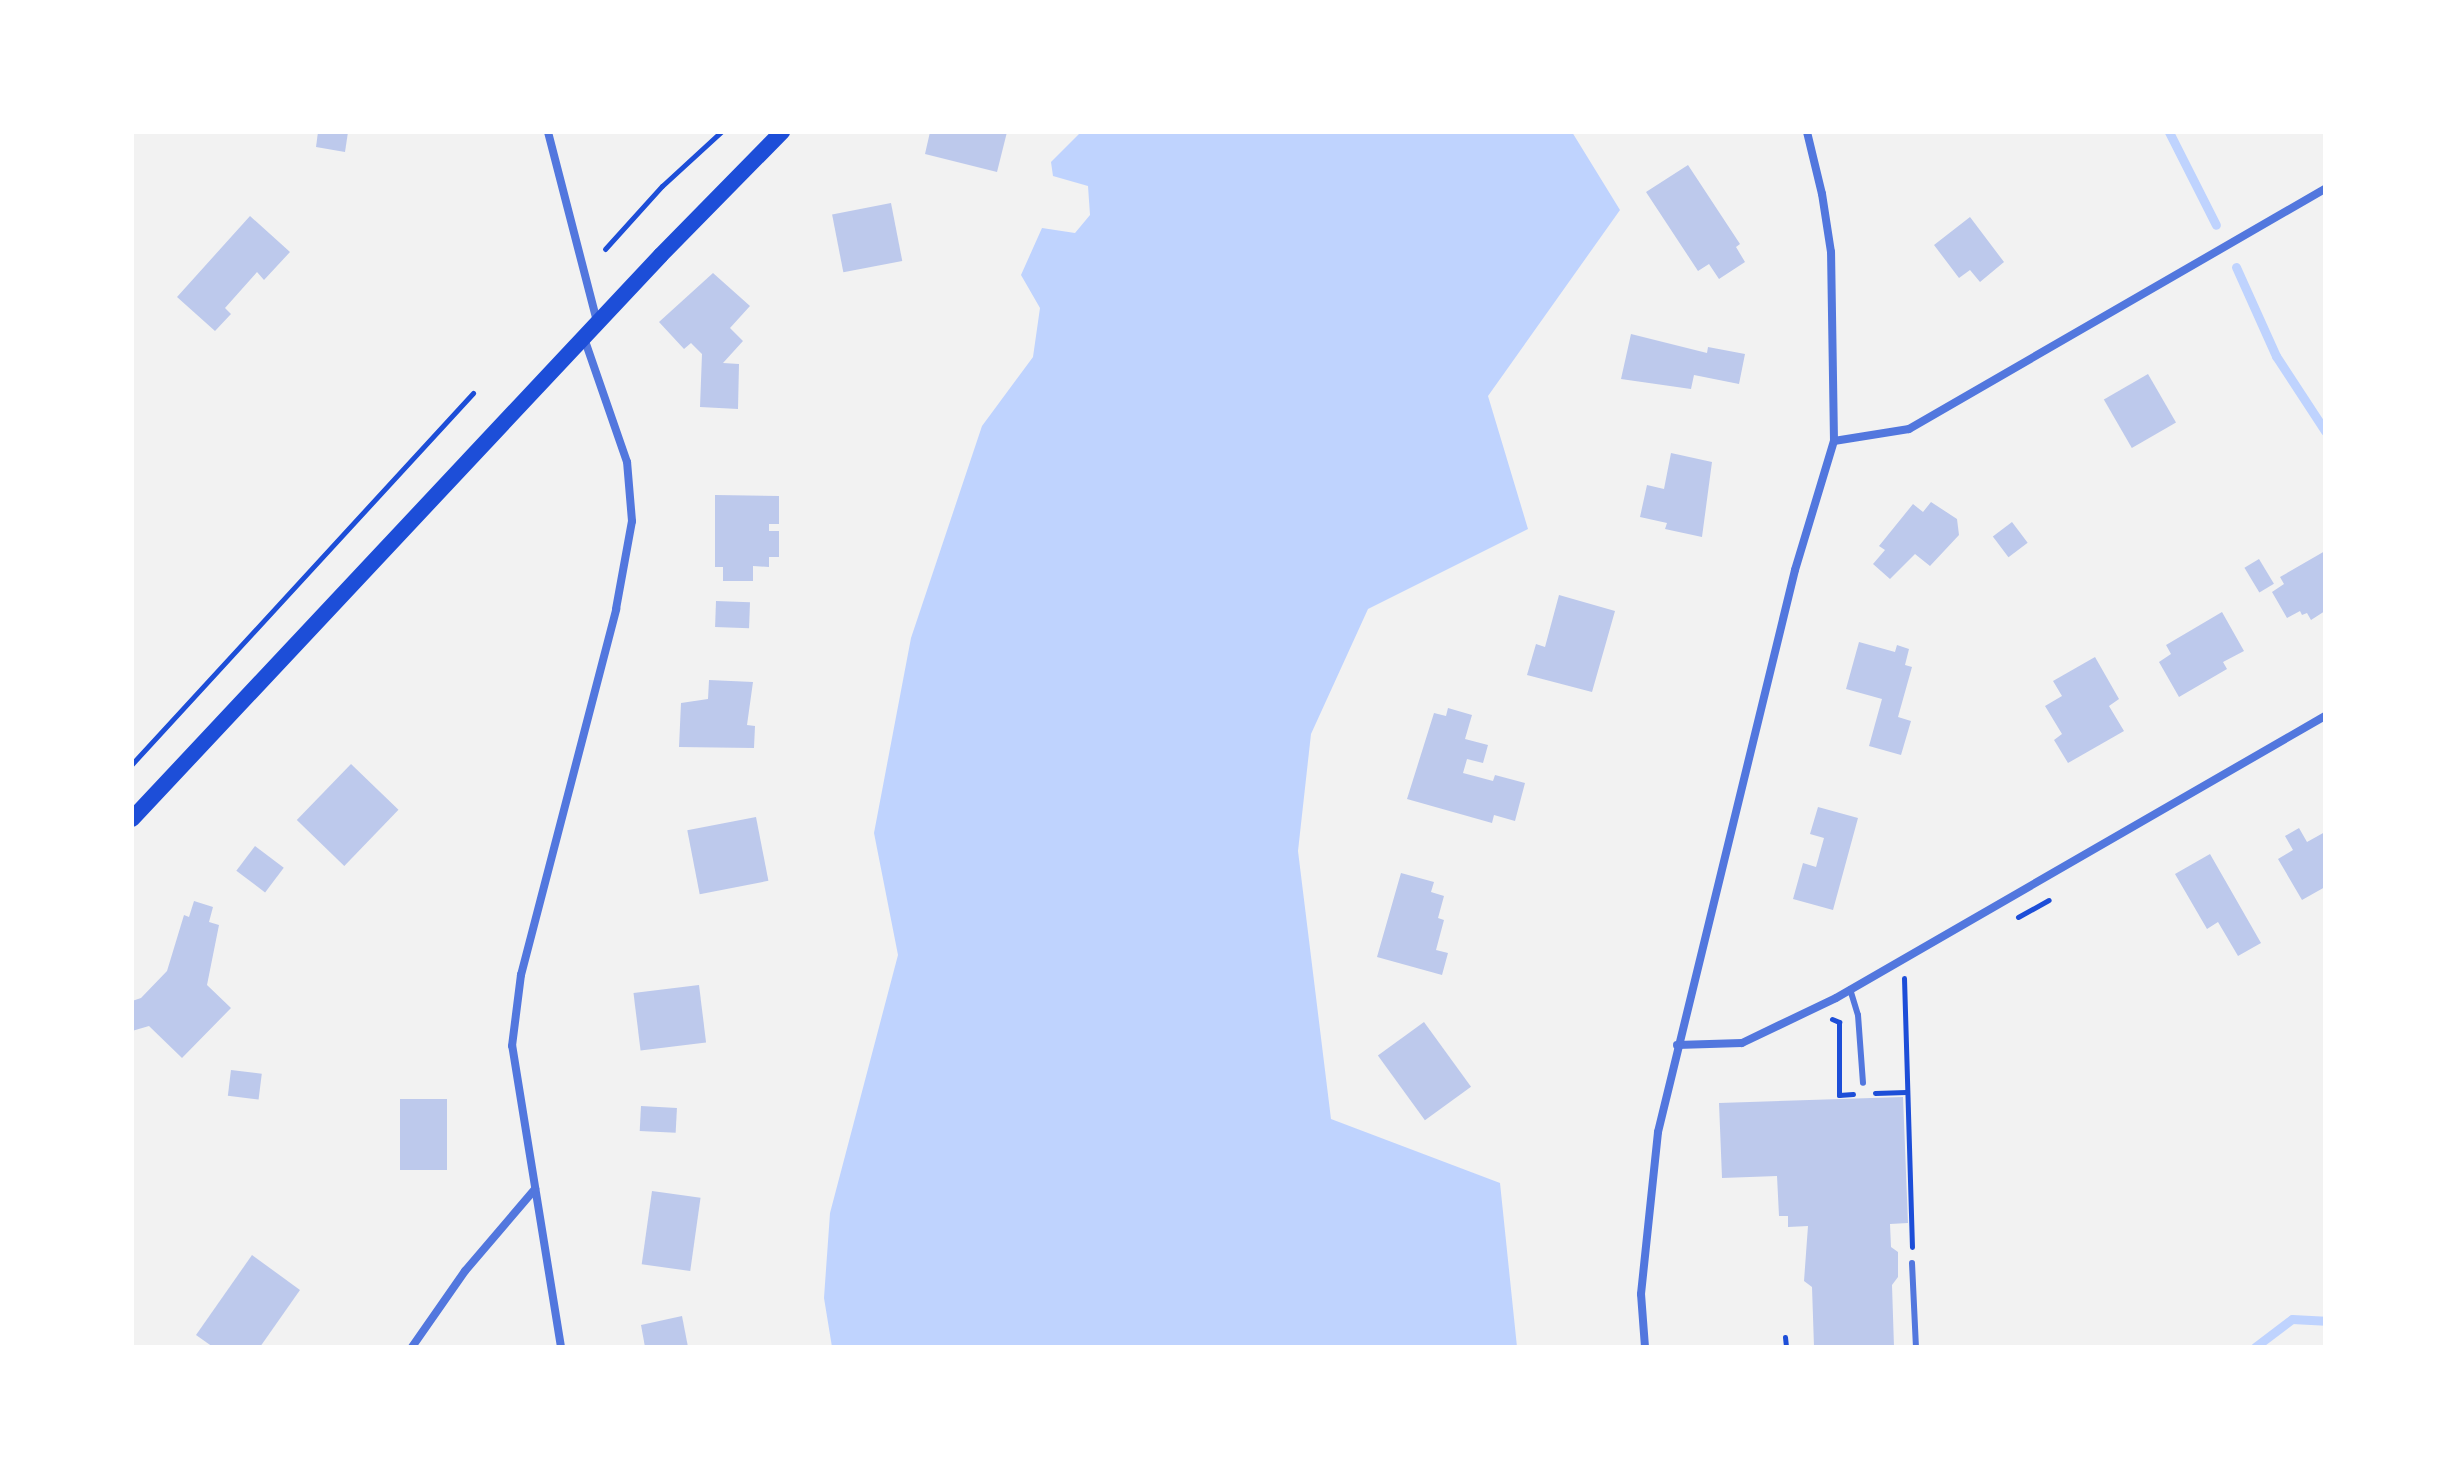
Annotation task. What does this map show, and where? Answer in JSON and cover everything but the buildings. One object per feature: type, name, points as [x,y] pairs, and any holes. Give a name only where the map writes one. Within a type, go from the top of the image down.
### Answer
[{"type":"main road","points":[[132,819],[597,323],[782,132]]},
{"type":"street","points":[[548,132],[597,323]]},
{"type":"street","points":[[1645,1347],[1641,1294],[1646,1218],[1658,1132],[1795,570],[1834,441],[1831,252],[1822,194],[1807,132]]},
{"type":"street","points":[[1834,441],[1909,429],[2325,189]]},
{"type":"street","points":[[561,1347],[512,1046],[515,1004],[616,609],[632,521],[627,462],[584,337]]},
{"type":"street","points":[[1677,1045],[1742,1043],[1850,989],[2325,716]]},
{"type":"street","points":[[412,1347],[465,1271],[535,1189]]},
{"type":"lane","points":[[1850,989],[1858,1015],[1863,1083]]},
{"type":"lane","points":[[1912,1263],[1916,1347]]},
{"type":"path","points":[[605,249],[662,186],[721,132]]},
{"type":"path","points":[[132,764],[473,393]]},
{"type":"path","points":[[2009,922],[2049,900]]},
{"type":"path","points":[[1912,1263],[1902,979],[1916,972]]},
{"type":"path","points":[[1785,1337],[1786,1347]]},
{"type":"water","points":[[1081,132],[1572,132],[1620,210],[1488,396],[1528,529],[1368,609],[1311,734],[1298,851],[1331,1119],[1500,1183],[1517,1347],[832,1347],[824,1298],[830,1213],[898,955],[874,833],[911,638],[982,426],[1033,357],[1040,308],[1021,275],[1042,228],[1075,233],[1090,215],[1088,186],[1053,176],[1051,162]]},
{"type":"waterway","points":[[2169,132],[2216,225]]},
{"type":"waterway","points":[[2236,267],[2276,356],[2325,431]]},
{"type":"waterway","points":[[2255,1347],[2292,1319],[2325,1321]]}]
